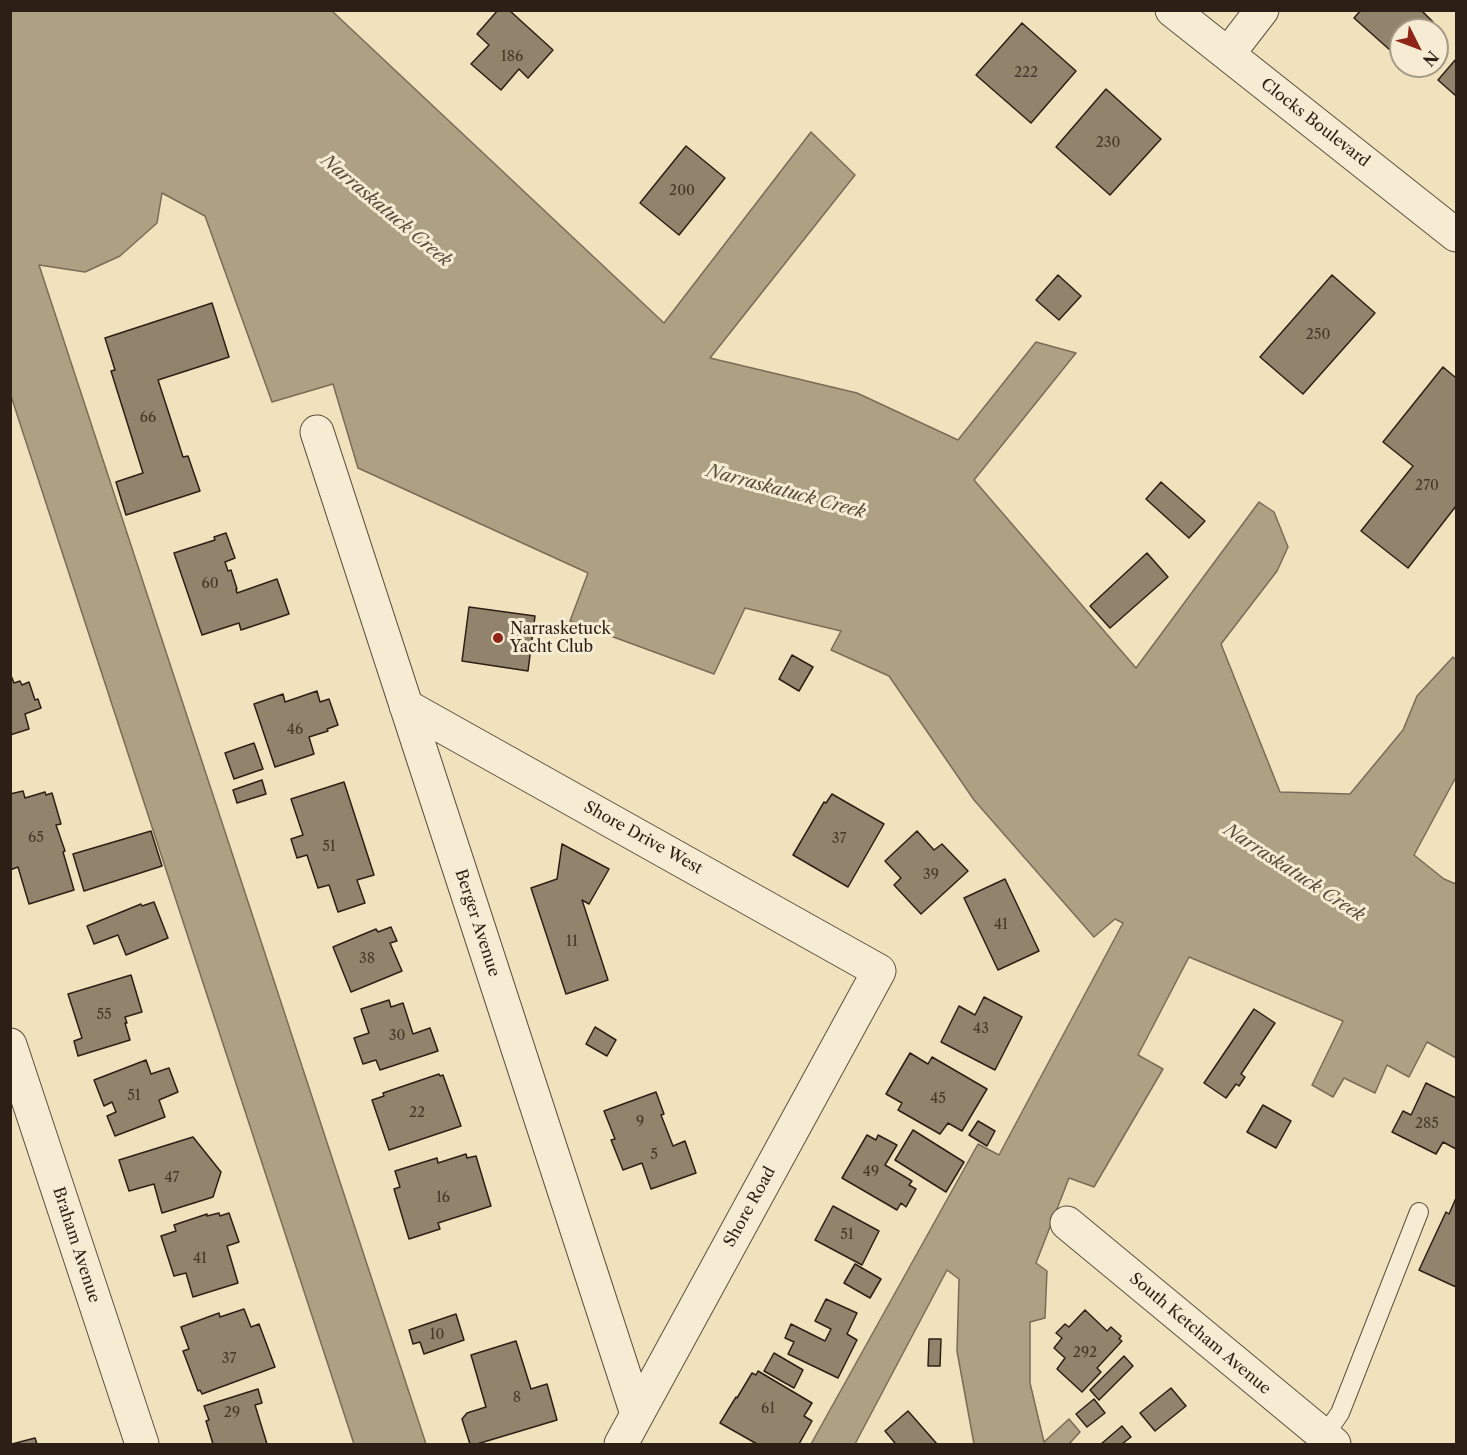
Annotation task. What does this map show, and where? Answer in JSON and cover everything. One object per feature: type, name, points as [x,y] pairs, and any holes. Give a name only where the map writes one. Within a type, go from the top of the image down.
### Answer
[{"type":"street","name":"Clocks Boulevard","points":[[1173,10],[1456,235]]},
{"type":"street","points":[[1228,54],[1262,10]]},
{"type":"street","name":"Berger Avenue","points":[[317,432],[637,1414]]},
{"type":"street","name":"Shore Drive West","points":[[406,706],[879,971]]},
{"type":"street","name":"Shore Road","points":[[621,1444],[879,971]]},
{"type":"street","name":"Braham Avenue","points":[[10,1045],[142,1444]]},
{"type":"street","name":"South Ketcham Avenue","points":[[1067,1224],[1329,1440]]},
{"type":"lane","points":[[1329,1440],[1419,1212]]},
{"type":"water","name":"Narraskatuck Creek","points":[[10,11],[332,11],[664,323],[811,132],[855,175],[710,358],[857,393],[958,440],[1036,342],[1076,353],[974,480],[1136,668],[1259,502],[1274,512],[1288,547],[1277,571],[1221,644],[1280,792],[1350,794],[1403,730],[1417,696],[1453,657],[1456,660],[1456,777],[1414,855],[1444,879],[1456,884],[1456,1058],[1427,1042],[1409,1077],[1387,1065],[1375,1093],[1344,1078],[1333,1097],[1312,1085],[1343,1021],[1189,957],[1138,1055],[1163,1069],[1094,1187],[1069,1178],[1036,1263],[1047,1271],[1045,1318],[1030,1322],[1030,1383],[1044,1442],[1069,1419],[1080,1432],[1069,1444],[974,1444],[957,1351],[959,1279],[947,1270],[855,1444],[811,1444],[978,1144],[999,1155],[1123,923],[1115,919],[1094,937],[974,800],[889,676],[831,650],[841,631],[745,608],[714,674],[570,621],[588,573],[358,468],[333,384],[272,402],[205,216],[162,193],[157,223],[120,256],[85,272],[39,265],[426,1444],[354,1444],[11,396]]},
{"type":"building","points":[[498,10],[509,10],[553,50],[528,78],[519,69],[501,90],[471,64],[489,45],[477,34]]},
{"type":"building","points":[[1361,10],[1421,10],[1429,18],[1389,18],[1389,49],[1354,18]]},
{"type":"building","points":[[1022,23],[1076,71],[1031,123],[976,75]]},
{"type":"building","points":[[1456,59],[1456,96],[1438,80],[1449,78],[1449,67]]},
{"type":"building","points":[[1106,89],[1161,139],[1110,195],[1056,147]]},
{"type":"building","points":[[686,146],[725,178],[679,235],[640,203]]},
{"type":"building","points":[[1058,275],[1081,296],[1059,320],[1036,300]]},
{"type":"building","points":[[1332,275],[1375,313],[1303,394],[1260,357]]},
{"type":"building","points":[[212,303],[229,357],[158,380],[183,457],[188,456],[200,491],[126,515],[116,482],[143,473],[111,371],[115,370],[105,338]]},
{"type":"building","points":[[1443,367],[1456,378],[1456,506],[1408,568],[1361,531],[1413,466],[1383,442]]},
{"type":"building","points":[[1161,482],[1205,521],[1189,538],[1146,499]]},
{"type":"building","points":[[226,533],[235,558],[225,562],[228,571],[231,570],[237,593],[277,579],[289,614],[241,630],[239,623],[202,635],[174,553],[215,540],[214,537]]},
{"type":"building","points":[[1147,553],[1168,577],[1110,628],[1090,606]]},
{"type":"building","name":"Narrasketuck Yacht Club","points":[[469,607],[535,616],[528,671],[462,661]]},
{"type":"building","points":[[792,655],[813,667],[799,691],[779,679]]},
{"type":"building","points":[[10,673],[14,683],[20,681],[22,685],[29,682],[35,700],[38,699],[41,708],[25,714],[29,729],[10,735]]},
{"type":"building","points":[[317,691],[320,702],[329,699],[338,725],[309,737],[314,754],[275,767],[254,704],[283,694],[285,702]]},
{"type":"building","points":[[254,743],[263,769],[234,779],[225,753]]},
{"type":"building","points":[[262,780],[266,794],[237,803],[233,790]]},
{"type":"building","points":[[344,782],[374,875],[357,880],[365,903],[338,912],[329,885],[318,888],[307,855],[297,858],[291,839],[303,835],[291,799]]},
{"type":"building","points":[[23,791],[25,798],[45,792],[46,795],[52,793],[61,824],[56,825],[74,890],[29,904],[18,867],[10,870],[10,794]]},
{"type":"building","points":[[832,794],[884,824],[848,887],[793,855],[824,802],[826,803]]},
{"type":"building","points":[[151,831],[162,866],[84,891],[73,854]]},
{"type":"building","points":[[917,831],[934,850],[942,844],[968,871],[921,914],[894,885],[901,878],[885,861]]},
{"type":"building","points":[[562,844],[609,869],[589,904],[582,900],[608,980],[566,994],[531,888],[557,879]]},
{"type":"building","points":[[1005,879],[1039,951],[998,970],[964,898]]},
{"type":"building","points":[[154,902],[168,938],[126,955],[118,935],[94,944],[87,926],[141,904],[142,906]]},
{"type":"building","points":[[391,927],[397,941],[390,943],[402,971],[351,992],[333,947],[376,929],[378,932]]},
{"type":"building","points":[[131,975],[142,1012],[125,1017],[130,1040],[78,1056],[74,1041],[82,1038],[68,994]]},
{"type":"building","points":[[984,997],[1022,1017],[995,1070],[941,1042],[959,1006],[975,1015]]},
{"type":"building","points":[[389,1000],[391,1007],[403,1003],[413,1034],[430,1028],[438,1051],[380,1070],[376,1060],[363,1064],[354,1038],[369,1033],[361,1009]]},
{"type":"building","points":[[1254,1009],[1275,1023],[1241,1074],[1245,1077],[1239,1086],[1236,1084],[1226,1098],[1204,1083]]},
{"type":"building","points":[[595,1027],[616,1040],[607,1056],[586,1044]]},
{"type":"building","points":[[910,1053],[928,1064],[932,1057],[987,1089],[962,1131],[948,1123],[940,1134],[898,1110],[902,1103],[886,1094]]},
{"type":"building","points":[[146,1060],[151,1074],[169,1068],[178,1092],[159,1100],[165,1117],[115,1136],[107,1116],[116,1112],[112,1102],[104,1106],[94,1080]]},
{"type":"building","points":[[439,1074],[443,1075],[461,1126],[389,1150],[372,1100],[384,1096],[383,1093]]},
{"type":"building","points":[[1426,1083],[1456,1098],[1456,1149],[1443,1142],[1436,1154],[1392,1132],[1403,1111],[1411,1115]]},
{"type":"building","points":[[656,1092],[664,1114],[661,1115],[673,1146],[685,1141],[696,1173],[651,1189],[642,1163],[623,1170],[611,1140],[615,1139],[604,1111]]},
{"type":"building","points":[[1263,1105],[1291,1121],[1276,1148],[1247,1132]]},
{"type":"building","points":[[978,1121],[995,1131],[987,1146],[969,1135]]},
{"type":"building","points":[[913,1130],[964,1162],[946,1192],[895,1160]]},
{"type":"building","points":[[867,1135],[876,1140],[878,1135],[897,1145],[885,1165],[912,1181],[909,1185],[916,1189],[906,1207],[901,1203],[897,1210],[842,1178]]},
{"type":"building","points":[[193,1137],[221,1172],[213,1197],[162,1213],[154,1184],[129,1191],[119,1160]]},
{"type":"building","points":[[466,1154],[467,1158],[476,1156],[491,1206],[438,1223],[440,1229],[409,1239],[394,1189],[400,1187],[395,1171],[437,1158],[438,1163]]},
{"type":"building","points":[[1456,1198],[1456,1287],[1419,1270],[1446,1212],[1449,1214]]},
{"type":"building","points":[[833,1206],[879,1231],[862,1265],[815,1240]]},
{"type":"building","points":[[219,1213],[220,1216],[229,1213],[239,1242],[227,1246],[238,1283],[193,1297],[186,1273],[174,1276],[161,1236],[176,1231],[174,1225],[207,1214],[207,1216]]},
{"type":"building","points":[[855,1264],[881,1279],[870,1298],[844,1283]]},
{"type":"building","points":[[826,1299],[857,1313],[847,1334],[857,1340],[838,1378],[788,1354],[794,1342],[785,1338],[791,1324],[825,1341],[831,1329],[815,1321]]},
{"type":"building","points":[[244,1309],[251,1327],[259,1324],[275,1367],[202,1394],[200,1390],[198,1391],[183,1351],[189,1349],[181,1327],[219,1313],[220,1317]]},
{"type":"building","points":[[1085,1310],[1107,1331],[1111,1327],[1121,1336],[1119,1339],[1122,1341],[1097,1368],[1101,1372],[1082,1392],[1057,1369],[1065,1358],[1054,1348],[1062,1338],[1056,1333],[1065,1324],[1069,1327]]},
{"type":"building","points":[[456,1314],[464,1340],[424,1354],[420,1342],[413,1344],[409,1330]]},
{"type":"building","points":[[929,1339],[941,1339],[940,1366],[928,1366]]},
{"type":"building","points":[[516,1341],[531,1389],[547,1384],[557,1420],[477,1444],[470,1444],[462,1419],[467,1413],[486,1407],[471,1355]]},
{"type":"building","points":[[774,1353],[803,1370],[794,1388],[764,1371]]},
{"type":"building","points":[[1124,1356],[1133,1366],[1099,1400],[1090,1390]]},
{"type":"building","points":[[758,1371],[812,1403],[804,1416],[812,1421],[799,1444],[757,1444],[720,1423],[752,1373],[756,1375]]},
{"type":"building","points":[[1171,1388],[1186,1406],[1155,1431],[1140,1413]]},
{"type":"building","points":[[258,1389],[262,1403],[255,1405],[267,1444],[213,1444],[204,1406]]},
{"type":"building","points":[[1094,1399],[1105,1413],[1087,1427],[1076,1414]]},
{"type":"building","points":[[908,1411],[937,1444],[893,1444],[895,1443],[885,1431]]},
{"type":"building","points":[[1122,1426],[1131,1437],[1122,1444],[1101,1444]]},
{"type":"building","points":[[35,1438],[37,1444],[12,1444]]},
{"type":"place","name":"Narrasketuck Yacht Club","points":[[498,638]]}]
